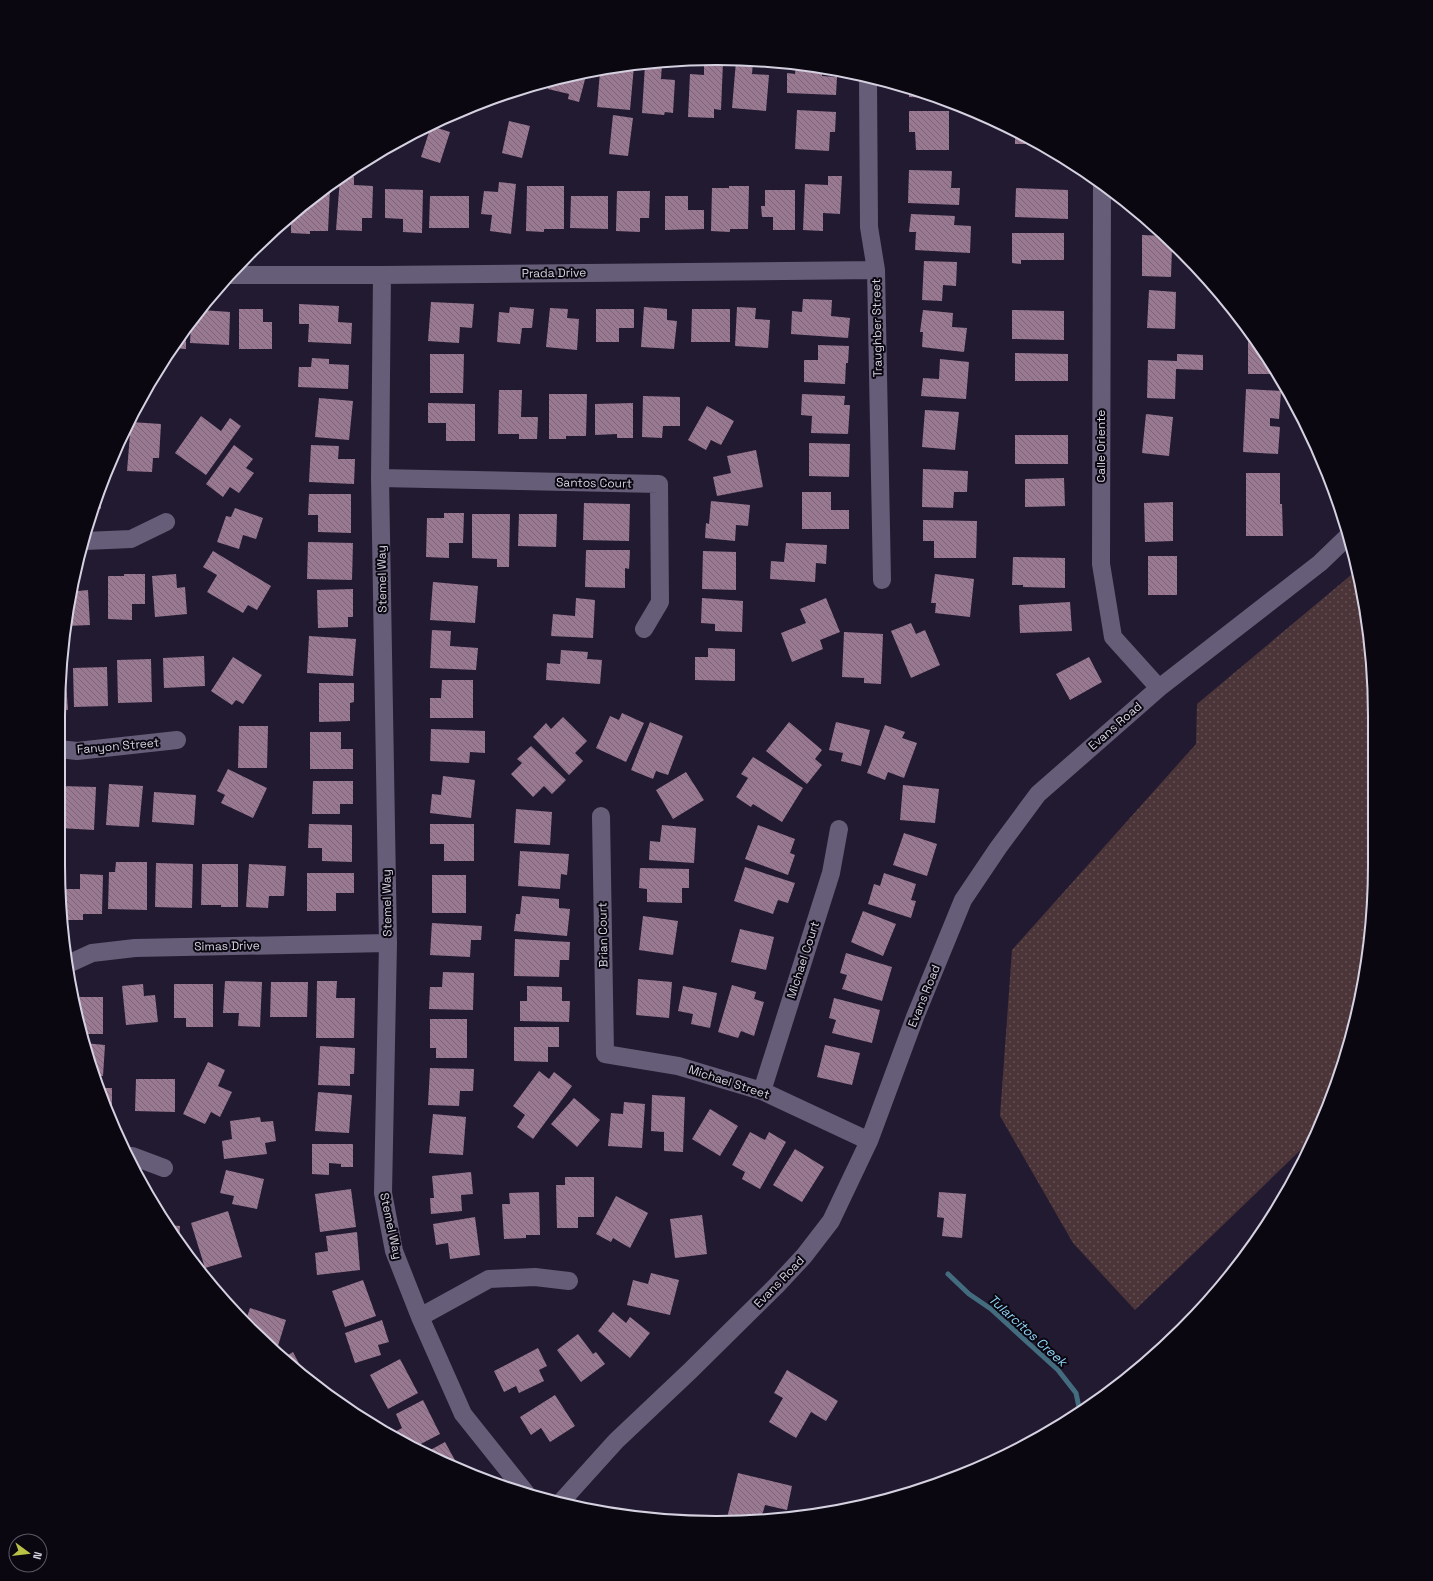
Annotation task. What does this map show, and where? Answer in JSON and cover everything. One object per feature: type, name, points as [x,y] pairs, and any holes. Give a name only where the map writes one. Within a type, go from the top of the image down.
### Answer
[{"type":"street","name":"Traughber Street","points":[[868,83],[869,228],[876,270],[882,580]]},
{"type":"street","name":"Calle Oriente","points":[[1102,192],[1101,564],[1113,637],[1158,688]]},
{"type":"street","name":"Prada Drive","points":[[238,275],[876,270]]},
{"type":"street","name":"Stemel Way","points":[[382,275],[380,478],[388,943],[383,1193],[394,1252],[420,1317],[463,1414],[520,1485]]},
{"type":"street","name":"Santos Court","points":[[380,478],[659,484],[660,602],[644,630]]},
{"type":"street","points":[[90,540],[132,539],[166,522]]},
{"type":"street","name":"Evans Road","points":[[565,1498],[616,1441],[695,1366],[804,1256],[831,1221],[869,1142],[916,1017],[963,900],[998,848],[1038,794],[1158,688],[1320,563],[1344,540]]},
{"type":"street","name":"Fanyon Street","points":[[65,749],[76,750],[177,740]]},
{"type":"street","name":"Brian Court","points":[[601,816],[605,1054]]},
{"type":"street","name":"Michael Court","points":[[762,1091],[831,873],[839,829]]},
{"type":"street","name":"Simas Drive","points":[[73,962],[92,953],[135,948],[388,943]]},
{"type":"street","name":"Michael Street","points":[[605,1054],[678,1066],[762,1091],[869,1142]]},
{"type":"street","points":[[134,1157],[164,1168]]},
{"type":"street","points":[[420,1317],[489,1279],[535,1277],[569,1281]]},
{"type":"shaded area","points":[[1352,574],[1362,631],[1367,674],[1368,864],[1367,907],[1362,950],[1346,1033],[1333,1074],[1304,1147],[1135,1310],[1073,1243],[1000,1116],[1012,950],[1196,744],[1197,704]]},
{"type":"building","points":[[704,65],[723,65],[721,110],[714,109],[714,118],[688,117],[690,74],[704,75]]},
{"type":"building","points":[[736,65],[753,66],[752,74],[769,75],[766,111],[732,108]]},
{"type":"building","points":[[662,67],[661,79],[675,80],[673,113],[665,112],[664,115],[642,113],[645,69]]},
{"type":"building","points":[[795,70],[822,74],[822,76],[837,77],[836,95],[787,93],[787,73],[795,74]]},
{"type":"building","points":[[634,71],[630,110],[597,107],[600,76]]},
{"type":"building","points":[[585,79],[579,102],[568,99],[569,94],[548,89],[548,87]]},
{"type":"building","points":[[909,95],[918,97],[909,97]]},
{"type":"building","points":[[797,110],[836,112],[835,132],[830,132],[829,151],[795,149]]},
{"type":"building","points":[[909,111],[949,111],[949,150],[916,150],[915,132],[909,132]]},
{"type":"building","points":[[613,115],[633,118],[628,156],[609,154]]},
{"type":"building","points":[[509,121],[530,126],[522,158],[502,153]]},
{"type":"building","points":[[437,128],[450,132],[440,163],[421,157],[429,131]]},
{"type":"building","points":[[1015,137],[1027,144],[1015,144]]},
{"type":"building","points":[[909,170],[952,171],[951,188],[960,188],[959,205],[908,203]]},
{"type":"building","points":[[828,176],[842,176],[840,214],[823,213],[823,231],[803,230],[805,184],[828,185]]},
{"type":"building","points":[[352,177],[354,177],[354,185],[373,186],[372,218],[362,218],[362,231],[336,230],[339,186]]},
{"type":"building","points":[[499,182],[516,184],[511,234],[490,231],[492,215],[481,214],[484,191],[498,192]]},
{"type":"building","points":[[527,186],[564,186],[564,229],[544,229],[544,232],[526,231]]},
{"type":"building","points":[[729,186],[749,186],[748,229],[730,229],[730,232],[711,231],[712,188],[729,188]]},
{"type":"building","points":[[1016,188],[1068,190],[1068,219],[1015,217]]},
{"type":"building","points":[[385,189],[423,190],[422,233],[403,232],[403,219],[385,218]]},
{"type":"building","points":[[765,190],[795,190],[795,230],[773,230],[773,217],[762,217],[761,206],[765,206]]},
{"type":"building","points":[[617,191],[650,191],[649,218],[640,218],[640,232],[616,231]]},
{"type":"building","points":[[330,193],[328,231],[310,231],[310,234],[291,233],[291,224]]},
{"type":"building","points":[[430,196],[469,196],[469,228],[429,228]]},
{"type":"building","points":[[571,196],[608,196],[608,229],[570,228]]},
{"type":"building","points":[[665,196],[688,196],[688,210],[704,210],[704,229],[665,230]]},
{"type":"building","points":[[911,214],[955,216],[954,225],[971,226],[970,253],[915,250],[916,232],[909,232]]},
{"type":"building","points":[[1012,233],[1064,233],[1064,260],[1021,260],[1021,264],[1012,263]]},
{"type":"building","points":[[1142,235],[1155,236],[1172,251],[1171,277],[1142,276]]},
{"type":"building","points":[[924,261],[957,262],[956,286],[943,285],[942,301],[922,300]]},
{"type":"building","points":[[1149,290],[1176,292],[1175,329],[1147,328]]},
{"type":"building","points":[[803,299],[832,300],[831,316],[850,318],[848,338],[791,334],[792,311],[802,312]]},
{"type":"building","points":[[431,302],[474,304],[472,328],[460,327],[459,343],[428,341]]},
{"type":"building","points":[[299,304],[339,306],[338,322],[352,323],[351,344],[308,342],[309,324],[299,324]]},
{"type":"building","points":[[510,307],[534,309],[532,328],[522,328],[520,344],[497,342],[499,312],[509,313]]},
{"type":"building","points":[[644,307],[667,309],[667,320],[677,321],[674,349],[641,347]]},
{"type":"building","points":[[737,307],[756,308],[755,319],[770,320],[768,348],[735,346]]},
{"type":"building","points":[[550,308],[568,309],[567,318],[579,319],[577,350],[546,347]]},
{"type":"building","points":[[239,309],[263,309],[263,322],[272,322],[272,349],[239,349]]},
{"type":"building","points":[[596,309],[634,309],[634,328],[619,328],[619,342],[596,342]]},
{"type":"building","points":[[692,309],[730,309],[730,342],[691,342]]},
{"type":"building","points":[[208,310],[230,312],[229,345],[190,343],[191,333]]},
{"type":"building","points":[[923,310],[953,313],[952,327],[967,328],[964,352],[922,347],[923,332],[920,332]]},
{"type":"building","points":[[1012,310],[1064,311],[1064,340],[1012,339]]},
{"type":"building","points":[[186,340],[186,349],[180,349]]},
{"type":"building","points":[[1248,341],[1270,374],[1248,374]]},
{"type":"building","points":[[818,345],[849,346],[848,363],[846,363],[845,384],[804,382],[804,360],[818,360]]},
{"type":"building","points":[[1015,353],[1068,354],[1068,381],[1015,381]]},
{"type":"building","points":[[430,354],[464,354],[463,393],[430,393]]},
{"type":"building","points":[[1177,354],[1203,355],[1203,370],[1176,369],[1175,399],[1147,398],[1148,360],[1177,361]]},
{"type":"building","points":[[312,358],[329,359],[329,364],[349,365],[348,389],[298,387],[299,367],[311,367]]},
{"type":"building","points":[[940,359],[969,362],[966,399],[921,396],[923,378],[939,379]]},
{"type":"building","points":[[1246,389],[1281,391],[1279,419],[1270,418],[1270,426],[1280,427],[1278,454],[1243,452]]},
{"type":"building","points":[[499,390],[522,390],[521,417],[538,417],[537,439],[519,439],[519,434],[498,434]]},
{"type":"building","points":[[549,394],[587,394],[586,436],[566,436],[566,439],[549,439]]},
{"type":"building","points":[[802,394],[845,396],[844,405],[850,405],[848,434],[811,433],[812,416],[801,415]]},
{"type":"building","points":[[643,396],[680,397],[680,426],[663,426],[662,438],[642,437]]},
{"type":"building","points":[[319,398],[353,401],[349,440],[315,437]]},
{"type":"building","points":[[428,403],[475,404],[475,441],[446,441],[446,423],[428,423]]},
{"type":"building","points":[[633,403],[633,438],[617,438],[617,434],[595,435],[595,404]]},
{"type":"building","points":[[707,406],[734,421],[721,445],[711,440],[706,450],[688,440]]},
{"type":"building","points":[[925,410],[959,412],[955,450],[922,447]]},
{"type":"building","points":[[1146,414],[1173,417],[1169,456],[1142,453]]},
{"type":"building","points":[[201,416],[221,431],[230,418],[241,426],[206,475],[175,453]]},
{"type":"building","points":[[135,422],[161,424],[159,458],[153,458],[152,472],[127,471],[130,432]]},
{"type":"building","points":[[1015,435],[1068,435],[1068,464],[1015,464]]},
{"type":"building","points":[[809,443],[850,444],[849,477],[809,476]]},
{"type":"building","points":[[234,445],[253,459],[246,468],[254,473],[239,493],[230,487],[223,497],[206,484]]},
{"type":"building","points":[[311,445],[339,446],[338,459],[355,459],[354,484],[309,482]]},
{"type":"building","points":[[756,450],[763,487],[717,496],[713,477],[731,473],[727,456]]},
{"type":"building","points":[[923,469],[968,471],[967,492],[954,492],[953,508],[922,507]]},
{"type":"building","points":[[1246,473],[1280,473],[1280,504],[1282,504],[1283,536],[1246,536]]},
{"type":"building","points":[[1064,478],[1065,506],[1025,507],[1025,479]]},
{"type":"building","points":[[802,492],[831,492],[831,510],[849,510],[849,529],[802,529]]},
{"type":"building","points":[[309,494],[351,494],[351,533],[318,532],[318,515],[308,515]]},
{"type":"building","points":[[711,501],[750,505],[748,526],[736,525],[735,541],[705,538],[706,523],[709,524]]},
{"type":"building","points":[[1173,502],[1173,541],[1145,542],[1144,503]]},
{"type":"building","points":[[584,503],[630,504],[629,541],[583,540]]},
{"type":"building","points":[[235,508],[263,518],[256,539],[243,535],[239,549],[217,542],[226,516],[231,517]]},
{"type":"building","points":[[444,513],[464,513],[463,543],[449,543],[449,558],[426,557],[427,518],[444,518]]},
{"type":"building","points":[[472,514],[510,514],[509,567],[497,567],[497,559],[472,558]]},
{"type":"building","points":[[519,514],[557,514],[556,547],[518,546]]},
{"type":"building","points":[[923,520],[977,521],[976,558],[934,558],[934,541],[923,541]]},
{"type":"building","points":[[308,542],[353,543],[352,580],[307,579]]},
{"type":"building","points":[[786,543],[827,545],[826,564],[816,563],[815,582],[770,579],[771,561],[784,562]]},
{"type":"building","points":[[586,550],[630,550],[629,569],[625,568],[625,588],[585,587]]},
{"type":"building","points":[[213,551],[271,586],[257,610],[248,605],[243,613],[207,592],[217,575],[203,567]]},
{"type":"building","points":[[703,551],[736,552],[736,590],[702,589]]},
{"type":"building","points":[[1148,556],[1177,556],[1177,595],[1148,595]]},
{"type":"building","points":[[1013,557],[1065,558],[1065,588],[1023,587],[1023,585],[1012,585]]},
{"type":"building","points":[[124,574],[145,574],[145,604],[132,604],[132,620],[108,619],[108,576],[124,576]]},
{"type":"building","points":[[176,574],[177,588],[185,587],[187,614],[155,617],[152,576]]},
{"type":"building","points":[[935,574],[974,579],[970,617],[935,613],[936,603],[931,603]]},
{"type":"building","points":[[433,582],[478,586],[475,623],[430,620]]},
{"type":"building","points":[[353,589],[353,617],[348,617],[348,627],[318,628],[317,590]]},
{"type":"building","points":[[78,590],[78,591],[88,590],[90,625],[72,626]]},
{"type":"building","points":[[576,598],[595,600],[593,638],[551,636],[553,614],[575,616]]},
{"type":"building","points":[[702,598],[743,601],[742,632],[715,631],[715,624],[701,623]]},
{"type":"building","points":[[826,598],[840,632],[820,640],[823,649],[792,662],[781,633],[806,623],[800,609]]},
{"type":"building","points":[[1070,602],[1072,631],[1020,633],[1019,605]]},
{"type":"building","points":[[911,623],[916,634],[925,630],[940,665],[911,678],[891,631]]},
{"type":"building","points":[[432,630],[451,631],[450,646],[478,648],[476,670],[430,668]]},
{"type":"building","points":[[844,632],[883,634],[881,684],[864,683],[864,678],[842,677]]},
{"type":"building","points":[[309,636],[356,639],[353,676],[307,673]]},
{"type":"building","points":[[708,648],[735,649],[735,681],[695,680],[695,657],[708,657]]},
{"type":"building","points":[[561,650],[588,652],[587,659],[602,660],[600,684],[546,680],[547,663],[560,664]]},
{"type":"building","points":[[204,656],[205,686],[164,688],[163,658]]},
{"type":"building","points":[[233,657],[262,675],[243,704],[236,700],[232,705],[211,691]]},
{"type":"building","points":[[1089,657],[1102,682],[1070,700],[1056,674]]},
{"type":"building","points":[[151,659],[152,702],[118,703],[117,660]]},
{"type":"building","points":[[107,667],[108,706],[74,707],[73,668]]},
{"type":"building","points":[[66,680],[68,710],[65,710]]},
{"type":"building","points":[[442,680],[473,680],[473,718],[430,718],[430,698],[441,698]]},
{"type":"building","points":[[319,683],[354,683],[354,702],[350,703],[350,721],[319,722]]},
{"type":"building","points":[[622,713],[644,723],[626,762],[596,748],[610,716],[619,720]]},
{"type":"building","points":[[563,717],[587,741],[575,753],[583,761],[569,775],[533,737],[546,723],[551,729]]},
{"type":"building","points":[[650,722],[683,736],[668,775],[656,771],[653,779],[631,770]]},
{"type":"building","points":[[789,722],[822,750],[815,759],[822,765],[807,784],[766,751]]},
{"type":"building","points":[[836,722],[870,730],[861,766],[841,761],[843,753],[829,750]]},
{"type":"building","points":[[885,725],[905,732],[902,738],[917,743],[904,778],[888,772],[885,780],[867,773]]},
{"type":"building","points":[[239,726],[268,726],[267,768],[238,768]]},
{"type":"building","points":[[431,729],[485,731],[485,753],[470,752],[469,763],[430,761]]},
{"type":"building","points":[[310,732],[341,732],[341,749],[353,749],[353,769],[310,769]]},
{"type":"building","points":[[531,746],[566,780],[552,794],[544,786],[533,797],[511,774],[522,763],[517,759]]},
{"type":"building","points":[[753,757],[803,788],[782,822],[753,804],[751,807],[736,797],[748,778],[741,774]]},
{"type":"building","points":[[228,769],[267,788],[253,818],[221,803],[225,795],[217,791]]},
{"type":"building","points":[[686,772],[704,800],[673,819],[656,790]]},
{"type":"building","points":[[443,776],[475,780],[471,818],[430,813],[432,794],[441,795]]},
{"type":"building","points":[[313,781],[353,781],[353,804],[340,804],[340,814],[312,814]]},
{"type":"building","points":[[109,784],[143,786],[139,827],[106,825]]},
{"type":"building","points":[[903,785],[939,789],[935,823],[900,820]]},
{"type":"building","points":[[65,786],[96,787],[94,830],[65,828]]},
{"type":"building","points":[[154,792],[196,795],[194,825],[152,822]]},
{"type":"building","points":[[516,809],[552,812],[550,845],[514,843]]},
{"type":"building","points":[[309,824],[352,825],[352,862],[322,861],[322,848],[308,848]]},
{"type":"building","points":[[430,824],[474,824],[474,861],[444,861],[444,844],[430,844]]},
{"type":"building","points":[[662,825],[696,828],[694,863],[649,860],[650,841],[660,842]]},
{"type":"building","points":[[758,825],[795,839],[790,853],[795,855],[788,875],[745,859]]},
{"type":"building","points":[[904,833],[937,844],[927,876],[893,865]]},
{"type":"building","points":[[520,851],[569,854],[567,875],[561,874],[560,889],[518,886]]},
{"type":"building","points":[[116,862],[147,862],[147,910],[108,909],[109,872],[115,872]]},
{"type":"building","points":[[156,863],[193,864],[192,908],[155,907]]},
{"type":"building","points":[[202,864],[238,864],[238,907],[201,905]]},
{"type":"building","points":[[249,864],[286,866],[284,896],[269,896],[268,908],[246,907]]},
{"type":"building","points":[[745,867],[795,883],[788,903],[778,900],[773,914],[734,901]]},
{"type":"building","points":[[640,868],[689,869],[689,888],[682,888],[682,903],[647,902],[647,889],[639,888]]},
{"type":"building","points":[[307,873],[354,873],[354,893],[336,893],[336,911],[307,911]]},
{"type":"building","points":[[884,873],[916,884],[911,900],[916,901],[911,918],[868,904],[874,884],[880,886]]},
{"type":"building","points":[[80,874],[103,875],[102,914],[83,914],[83,920],[68,920],[66,889],[80,889]]},
{"type":"building","points":[[432,875],[466,875],[466,913],[432,913]]},
{"type":"building","points":[[522,896],[559,899],[559,908],[570,909],[567,936],[514,931],[516,914],[520,914]]},
{"type":"building","points":[[863,911],[896,924],[883,956],[851,942]]},
{"type":"building","points":[[643,916],[678,921],[673,955],[639,950]]},
{"type":"building","points":[[432,923],[482,926],[481,940],[471,940],[470,957],[430,955]]},
{"type":"building","points":[[740,929],[774,937],[766,970],[731,962]]},
{"type":"building","points":[[515,939],[570,942],[569,960],[560,960],[559,977],[514,976]]},
{"type":"building","points":[[846,953],[892,967],[882,1001],[842,989],[847,975],[840,973]]},
{"type":"building","points":[[443,972],[474,973],[473,1010],[429,1009],[430,987],[442,987]]},
{"type":"building","points":[[638,979],[672,982],[669,1018],[636,1015]]},
{"type":"building","points":[[225,981],[262,982],[260,1027],[238,1026],[239,1013],[223,1013]]},
{"type":"building","points":[[317,981],[337,981],[336,998],[355,998],[354,1038],[316,1038]]},
{"type":"building","points":[[271,982],[308,982],[307,1017],[270,1017]]},
{"type":"building","points":[[143,984],[144,996],[155,995],[158,1022],[126,1025],[122,986]]},
{"type":"building","points":[[174,984],[213,984],[213,1027],[186,1027],[186,1018],[174,1018]]},
{"type":"building","points":[[732,985],[756,992],[754,999],[764,1002],[754,1036],[741,1031],[738,1038],[718,1032]]},
{"type":"building","points":[[527,986],[562,987],[562,1001],[570,1001],[569,1022],[520,1021],[520,1001],[527,1001]]},
{"type":"building","points":[[683,986],[717,993],[710,1028],[691,1024],[693,1014],[678,1011]]},
{"type":"building","points":[[79,997],[103,997],[103,1034],[87,1034]]},
{"type":"building","points":[[834,998],[880,1010],[872,1043],[832,1033],[836,1020],[829,1018]]},
{"type":"building","points":[[430,1019],[467,1019],[467,1058],[436,1058],[436,1048],[430,1048]]},
{"type":"building","points":[[514,1027],[559,1027],[559,1047],[548,1047],[548,1062],[514,1061]]},
{"type":"building","points":[[90,1044],[105,1045],[103,1076],[101,1076]]},
{"type":"building","points":[[825,1045],[860,1053],[852,1085],[817,1077]]},
{"type":"building","points":[[320,1046],[355,1048],[354,1074],[350,1074],[350,1086],[318,1085]]},
{"type":"building","points":[[208,1062],[225,1070],[218,1086],[232,1092],[220,1117],[211,1112],[205,1124],[183,1114]]},
{"type":"building","points":[[430,1068],[474,1069],[473,1091],[460,1091],[459,1106],[428,1105]]},
{"type":"building","points":[[539,1071],[549,1079],[554,1072],[572,1086],[533,1139],[517,1127],[525,1115],[513,1106]]},
{"type":"building","points":[[136,1079],[175,1079],[175,1112],[135,1111]]},
{"type":"building","points":[[105,1088],[112,1088],[112,1106]]},
{"type":"building","points":[[318,1092],[352,1095],[349,1133],[315,1131]]},
{"type":"building","points":[[652,1095],[685,1097],[683,1152],[664,1151],[664,1132],[651,1131]]},
{"type":"building","points":[[574,1098],[600,1120],[577,1147],[551,1124]]},
{"type":"building","points":[[624,1102],[645,1104],[642,1148],[608,1146],[611,1113],[623,1114]]},
{"type":"building","points":[[710,1109],[738,1126],[720,1156],[692,1139]]},
{"type":"building","points":[[433,1114],[466,1117],[463,1155],[429,1153]]},
{"type":"building","points":[[260,1117],[261,1122],[273,1121],[276,1141],[265,1143],[267,1154],[224,1159],[222,1141],[232,1139],[230,1121]]},
{"type":"building","points":[[750,1132],[765,1140],[769,1132],[786,1142],[760,1189],[742,1179],[745,1172],[732,1165]]},
{"type":"building","points":[[312,1144],[353,1144],[353,1167],[341,1167],[341,1164],[329,1163],[329,1175],[312,1174]]},
{"type":"building","points":[[795,1149],[824,1167],[802,1202],[773,1185]]},
{"type":"building","points":[[226,1170],[264,1179],[257,1209],[232,1204],[234,1196],[220,1193]]},
{"type":"building","points":[[471,1172],[473,1194],[461,1195],[462,1211],[431,1214],[430,1198],[434,1198],[432,1176]]},
{"type":"building","points":[[565,1177],[594,1177],[594,1217],[578,1217],[578,1228],[557,1228],[556,1185],[565,1185]]},
{"type":"building","points":[[351,1189],[356,1227],[320,1232],[315,1194]]},
{"type":"building","points":[[539,1192],[540,1235],[526,1235],[526,1238],[504,1239],[502,1204],[510,1204],[509,1193]]},
{"type":"building","points":[[939,1192],[966,1194],[962,1238],[942,1236],[944,1218],[937,1217]]},
{"type":"building","points":[[616,1196],[648,1213],[630,1248],[613,1238],[611,1242],[596,1234]]},
{"type":"building","points":[[228,1211],[242,1257],[206,1268],[191,1223]]},
{"type":"building","points":[[702,1215],[707,1254],[675,1258],[670,1219]]},
{"type":"building","points":[[475,1217],[480,1255],[450,1259],[448,1243],[436,1245],[433,1224]]},
{"type":"building","points":[[175,1226],[180,1226],[180,1232]]},
{"type":"building","points":[[357,1232],[360,1270],[317,1275],[315,1253],[328,1251],[326,1236]]},
{"type":"building","points":[[651,1273],[679,1280],[670,1315],[627,1305],[633,1280],[648,1284]]},
{"type":"building","points":[[363,1280],[376,1316],[345,1327],[332,1291]]},
{"type":"building","points":[[250,1308],[286,1320],[278,1346],[256,1325],[247,1316]]},
{"type":"building","points":[[613,1312],[626,1323],[630,1317],[650,1333],[630,1358],[598,1331]]},
{"type":"building","points":[[382,1320],[389,1342],[378,1345],[381,1355],[355,1363],[345,1333]]},
{"type":"building","points":[[578,1334],[593,1354],[596,1352],[605,1364],[581,1382],[557,1350]]},
{"type":"building","points":[[538,1348],[547,1366],[539,1370],[544,1381],[519,1393],[516,1386],[504,1392],[494,1371]]},
{"type":"building","points":[[293,1352],[299,1364],[288,1355]]},
{"type":"building","points":[[400,1359],[418,1393],[388,1409],[370,1375]]},
{"type":"building","points":[[787,1370],[838,1401],[826,1421],[811,1412],[796,1438],[769,1422],[783,1398],[774,1393]]},
{"type":"building","points":[[555,1395],[575,1426],[550,1442],[541,1428],[531,1435],[520,1417]]},
{"type":"building","points":[[423,1400],[440,1434],[420,1445],[396,1431],[402,1428],[396,1414]]},
{"type":"building","points":[[445,1442],[455,1461],[430,1450]]},
{"type":"building","points":[[738,1473],[792,1486],[787,1510],[765,1505],[762,1515],[728,1516]]},
{"type":"waterway","name":"Tularcitos Creek","points":[[948,1274],[969,1294],[991,1309],[1058,1370],[1076,1393],[1079,1406]]}]
